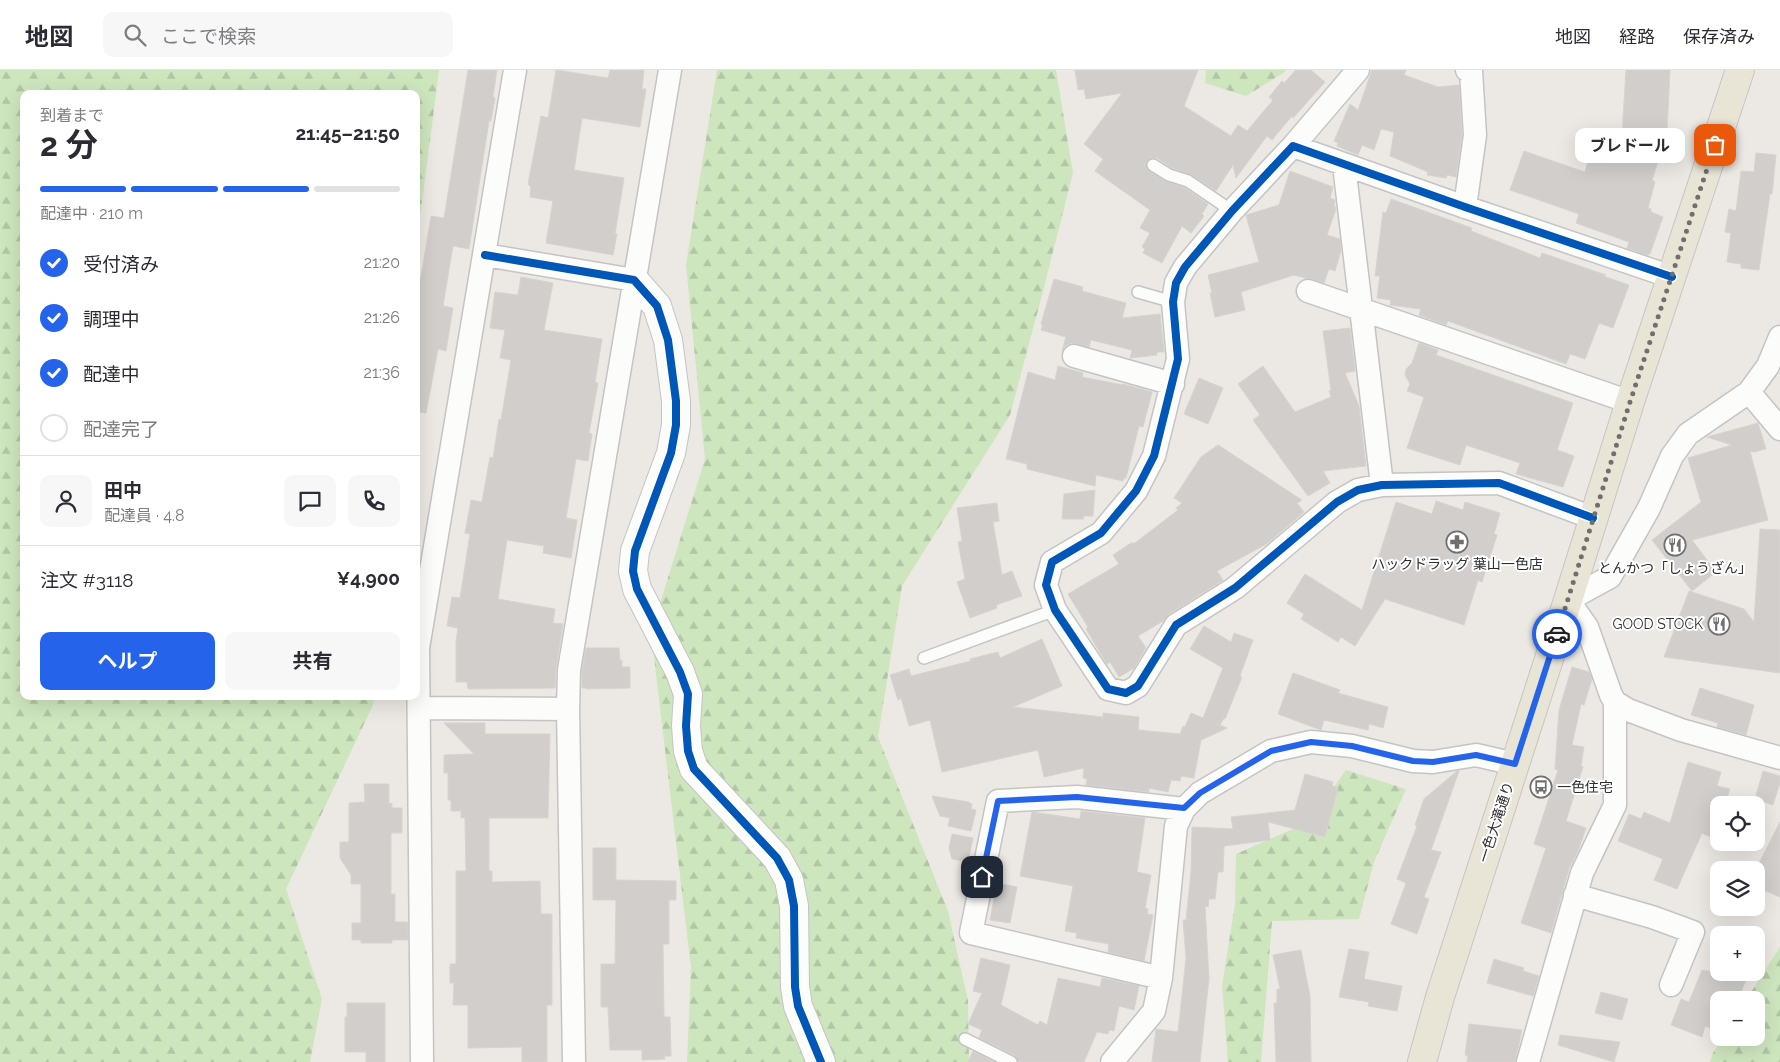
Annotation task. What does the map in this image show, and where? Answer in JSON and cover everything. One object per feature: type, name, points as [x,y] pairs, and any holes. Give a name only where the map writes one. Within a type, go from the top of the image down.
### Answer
[{"type":"main road","name":"一色大滝通り","points":[[1422,1062],[1440,997],[1630,402],[1740,70]]},
{"type":"street","points":[[420,636],[515,70]]},
{"type":"street","points":[[574,1062],[569,670],[670,70]]},
{"type":"street","points":[[1358,70],[1293,146],[1232,211],[1185,267],[1176,283],[1173,302],[1178,359],[1154,456],[1136,491],[1100,533],[1052,562],[1046,585],[1055,610],[1108,689],[1126,693],[1138,686],[1176,625],[1235,588],[1337,502],[1358,490],[1382,484],[1499,483],[1593,518]]},
{"type":"street","points":[[1465,207],[1475,135],[1472,71],[1467,70]]},
{"type":"street","points":[[1293,146],[1672,277]]},
{"type":"street","points":[[1344,165],[1382,484]]},
{"type":"street","points":[[485,255],[634,280],[657,306],[668,340],[676,402],[676,425],[671,453],[635,551],[633,571],[637,589],[680,672],[688,694],[686,726],[688,751],[694,768],[777,858],[789,880],[794,906],[795,987],[798,1006],[821,1062]]},
{"type":"street","points":[[1308,291],[1630,402]]},
{"type":"street","points":[[1780,337],[1768,366],[1749,392],[1688,434],[1672,456],[1649,508],[1610,577],[1568,600],[1587,628],[1610,694],[1615,702],[1628,710],[1681,730],[1780,758]]},
{"type":"street","points":[[1074,356],[1173,384]]},
{"type":"street","points":[[1749,392],[1780,429]]},
{"type":"street","points":[[419,700],[422,1062]]},
{"type":"street","points":[[1528,1062],[1582,873],[1615,804],[1615,702]]},
{"type":"street","points":[[419,708],[568,709]]},
{"type":"street","points":[[1112,1062],[1154,1011],[1161,978],[1176,826],[1184,808],[1200,793],[1271,751],[1311,742],[1352,746],[1413,761],[1433,762],[1476,755],[1515,764]]},
{"type":"street","points":[[1161,978],[970,933],[998,801],[1077,797],[1184,808]]},
{"type":"street","points":[[1576,895],[1652,917],[1693,932],[1671,985]]},
{"type":"lane","points":[[1154,165],[1170,175],[1188,181],[1232,211]]},
{"type":"lane","points":[[1138,292],[1173,302]]},
{"type":"lane","points":[[924,658],[1055,610]]},
{"type":"lane","points":[[965,1039],[1011,1062]]},
{"type":"green space","points":[[0,70],[439,70],[420,212],[420,90],[20,90],[20,700],[374,700],[286,889],[322,999],[310,1062],[0,1062]]},
{"type":"green space","points":[[717,70],[1056,70],[1073,173],[1041,299],[1010,415],[902,586],[878,737],[948,911],[968,1001],[969,1062],[687,1062],[691,968],[651,632],[705,459],[686,265]]},
{"type":"green space","points":[[1206,70],[1285,70],[1285,72],[1246,96],[1205,83]]},
{"type":"green space","points":[[1346,770],[1406,789],[1374,862],[1359,919],[1272,921],[1261,1062],[1228,1062],[1222,986],[1235,904],[1236,854],[1309,822]]},
{"type":"green space","points":[[1780,947],[1780,1062],[1710,1062],[1718,1046],[1765,1046],[1765,991],[1752,991],[1758,981],[1765,981],[1765,970]]},
{"type":"building","points":[[468,70],[497,70],[493,97],[495,98],[491,121],[489,121],[469,249],[453,246],[443,306],[453,308],[446,351],[438,349],[426,413],[420,412],[420,277],[431,216],[444,218]]},
{"type":"building","points":[[556,70],[608,78],[610,70],[644,70],[642,89],[646,89],[640,127],[582,118],[574,170],[624,178],[613,255],[546,243],[553,201],[530,197],[531,187],[528,184],[541,116],[548,118]]},
{"type":"building","points":[[1075,70],[1198,70],[1184,106],[1231,136],[1238,125],[1247,131],[1273,100],[1269,97],[1282,81],[1284,83],[1296,70],[1311,70],[1325,82],[1272,140],[1267,136],[1236,178],[1233,165],[1216,191],[1192,175],[1172,168],[1157,158],[1150,158],[1147,161],[1146,165],[1149,171],[1165,181],[1185,188],[1208,204],[1202,214],[1204,216],[1191,233],[1182,226],[1162,263],[1143,253],[1145,249],[1142,247],[1150,233],[1140,228],[1150,210],[1095,171],[1103,159],[1084,144],[1122,93],[1086,99],[1084,89],[1078,90]]},
{"type":"building","points":[[1372,70],[1406,70],[1404,75],[1438,87],[1459,85],[1462,134],[1456,177],[1447,175],[1446,178],[1427,175],[1428,172],[1390,156],[1394,132],[1381,129],[1374,150],[1362,145],[1358,155],[1337,146],[1338,143],[1334,141],[1350,104],[1358,110]]},
{"type":"building","points":[[1626,70],[1670,70],[1667,132],[1662,131],[1661,152],[1652,180],[1655,182],[1648,208],[1651,209],[1651,212],[1663,217],[1650,254],[1647,255],[1627,248],[1629,242],[1576,223],[1579,214],[1510,190],[1524,151],[1585,172],[1588,161],[1622,159]]},
{"type":"building","points":[[1756,153],[1776,155],[1772,194],[1770,194],[1759,270],[1741,268],[1741,264],[1727,262],[1731,233],[1725,232],[1729,209],[1736,211],[1741,171],[1754,172]]},
{"type":"building","points":[[1290,171],[1333,187],[1330,198],[1335,200],[1334,205],[1336,209],[1327,235],[1340,239],[1341,251],[1335,271],[1329,269],[1324,283],[1294,275],[1241,292],[1245,310],[1215,317],[1208,275],[1259,262],[1246,215],[1279,205]]},
{"type":"building","points":[[1391,199],[1472,228],[1471,231],[1540,258],[1542,253],[1629,285],[1613,328],[1599,323],[1585,359],[1570,354],[1566,364],[1448,321],[1446,325],[1419,315],[1421,309],[1390,305],[1391,300],[1377,298],[1380,276],[1375,276],[1383,212],[1386,213]]},
{"type":"building","points":[[521,277],[553,283],[544,330],[602,339],[595,382],[598,383],[589,433],[592,434],[588,461],[576,459],[566,518],[577,520],[571,558],[543,553],[544,546],[507,540],[498,599],[555,609],[553,623],[563,624],[555,688],[468,689],[467,682],[456,682],[456,641],[458,628],[447,626],[452,597],[460,598],[470,534],[465,533],[471,500],[482,502],[490,457],[493,458],[499,419],[501,420],[511,360],[500,358],[505,330],[490,328],[495,292],[518,295]]},
{"type":"building","points":[[1054,279],[1083,287],[1082,291],[1126,303],[1122,318],[1160,314],[1164,352],[1157,352],[1157,355],[1130,358],[1132,350],[1091,340],[1089,347],[1071,343],[1065,346],[1062,351],[1066,337],[1041,330]]},
{"type":"building","points":[[1350,328],[1355,371],[1345,373],[1359,406],[1366,466],[1323,471],[1330,483],[1308,496],[1253,420],[1260,415],[1238,384],[1263,366],[1295,412],[1331,397],[1323,331]]},
{"type":"building","points":[[1419,343],[1438,350],[1436,355],[1573,403],[1557,450],[1574,456],[1563,487],[1516,474],[1520,463],[1466,445],[1460,465],[1407,448],[1424,397],[1407,391],[1410,384],[1405,375],[1406,369],[1412,363]]},
{"type":"building","points":[[1058,366],[1083,373],[1082,377],[1123,384],[1152,392],[1143,427],[1139,426],[1126,478],[1123,481],[1096,475],[1095,486],[1027,469],[1027,464],[1006,459],[1028,372],[1055,380]]},
{"type":"building","points":[[1199,378],[1223,388],[1208,424],[1184,414]]},
{"type":"building","points":[[1758,423],[1766,449],[1750,451],[1768,520],[1692,540],[1716,572],[1692,591],[1652,540],[1701,502],[1688,458],[1732,445],[1707,437]]},
{"type":"building","points":[[1218,445],[1302,500],[1297,503],[1304,512],[1268,543],[1217,571],[1223,580],[1138,636],[1146,648],[1134,668],[1119,677],[1110,662],[1107,664],[1102,656],[1086,629],[1088,627],[1068,594],[1119,564],[1113,555],[1131,543],[1135,543],[1178,510],[1176,508],[1182,503],[1174,498],[1201,457]]},
{"type":"building","points":[[1095,490],[1093,516],[1083,516],[1084,519],[1062,519],[1064,494]]},
{"type":"building","points":[[1436,501],[1463,510],[1465,502],[1500,513],[1494,534],[1497,535],[1482,582],[1478,580],[1464,625],[1385,599],[1355,646],[1341,637],[1338,642],[1301,619],[1304,614],[1287,603],[1305,574],[1362,610],[1396,502],[1432,514]]},
{"type":"building","points":[[997,503],[999,521],[993,522],[1002,575],[1012,571],[1022,596],[996,605],[997,608],[970,618],[957,582],[965,579],[958,542],[962,541],[957,508]]},
{"type":"building","points":[[1760,529],[1780,530],[1780,673],[1664,657],[1689,591],[1744,609],[1754,622]]},
{"type":"building","points":[[1204,626],[1231,642],[1234,633],[1253,640],[1240,676],[1242,677],[1225,719],[1220,725],[1227,728],[1201,740],[1194,778],[1181,776],[1180,781],[1171,780],[1168,792],[1149,788],[1149,792],[1086,785],[1087,779],[1083,778],[1084,768],[1044,777],[1038,750],[942,772],[930,720],[909,726],[901,698],[898,700],[890,675],[909,669],[911,676],[998,652],[1000,658],[1042,639],[1062,686],[1013,707],[1103,717],[1103,713],[1139,717],[1138,730],[1180,734],[1191,713],[1203,718],[1223,668],[1190,649]]},
{"type":"building","points":[[586,648],[619,648],[622,667],[630,667],[630,688],[582,688],[582,671]]},
{"type":"building","points":[[1572,667],[1589,672],[1592,679],[1584,705],[1581,704],[1572,745],[1584,747],[1581,766],[1583,767],[1566,821],[1586,828],[1569,869],[1551,933],[1521,923],[1546,848],[1534,844],[1558,770],[1555,769],[1559,710]]},
{"type":"building","points":[[1293,673],[1340,690],[1338,693],[1388,707],[1383,728],[1369,724],[1368,730],[1324,720],[1321,730],[1278,714]]},
{"type":"building","points":[[1700,688],[1754,705],[1746,735],[1717,727],[1718,723],[1691,715]]},
{"type":"building","points":[[444,723],[485,723],[485,734],[550,734],[548,818],[489,818],[489,871],[492,871],[492,882],[540,881],[541,914],[552,914],[552,1005],[547,1005],[547,1062],[522,1062],[522,1047],[468,1048],[468,1005],[453,1005],[454,983],[450,983],[450,964],[456,964],[456,871],[466,871],[465,818],[461,818],[461,811],[451,811],[451,800],[448,800],[448,773],[444,773],[444,755],[474,754]]},
{"type":"building","points":[[1688,762],[1721,772],[1717,786],[1730,789],[1727,796],[1710,796],[1710,837],[1702,833],[1677,889],[1654,880],[1663,859],[1618,841],[1629,814],[1641,819],[1644,812],[1670,823]]},
{"type":"building","points":[[1459,771],[1431,850],[1441,852],[1424,897],[1429,899],[1417,934],[1391,924],[1406,883],[1397,879],[1417,826],[1415,825],[1424,799]]},
{"type":"building","points":[[1763,771],[1780,776],[1780,783],[1773,805],[1765,802],[1765,796],[1756,796]]},
{"type":"building","points":[[1305,774],[1333,782],[1332,786],[1338,788],[1325,837],[1268,822],[1270,840],[1224,846],[1223,872],[1218,872],[1215,899],[1209,899],[1208,907],[1205,906],[1209,979],[1200,1062],[1152,1062],[1156,1029],[1178,1032],[1186,958],[1183,920],[1186,920],[1191,872],[1192,827],[1233,829],[1231,817],[1295,810]]},
{"type":"building","points":[[364,784],[389,784],[389,804],[392,803],[392,808],[402,808],[402,833],[391,833],[391,894],[395,894],[395,922],[408,922],[408,940],[392,940],[392,943],[361,943],[361,940],[352,940],[352,923],[361,923],[361,884],[351,884],[351,875],[340,858],[340,842],[349,842],[349,803],[365,802]]},
{"type":"building","points":[[932,796],[972,804],[971,809],[976,810],[971,831],[948,826],[950,818],[940,816]]},
{"type":"building","points":[[1081,811],[1145,818],[1137,872],[1151,875],[1145,908],[1148,909],[1147,914],[1153,915],[1144,961],[1108,952],[1109,944],[1076,938],[1077,933],[1065,931],[1073,886],[1020,876],[1032,812],[1080,819]]},
{"type":"building","points":[[1780,822],[1780,897],[1765,891],[1765,861],[1760,861]]},
{"type":"building","points":[[952,834],[973,838],[968,862],[952,859],[949,848]]},
{"type":"building","points":[[593,848],[616,848],[616,880],[676,881],[676,900],[669,900],[669,944],[663,944],[664,1017],[670,1017],[671,1056],[664,1056],[665,1059],[642,1060],[642,1050],[610,1050],[608,1007],[601,1007],[601,964],[615,964],[616,900],[593,900]]},
{"type":"building","points":[[997,883],[1017,887],[1010,923],[990,920]]},
{"type":"building","points":[[1349,949],[1369,952],[1364,979],[1402,986],[1397,1011],[1368,1006],[1369,1002],[1339,997]]},
{"type":"building","points":[[1301,950],[1310,996],[1311,1062],[1276,1062],[1274,1003],[1277,1003],[1277,989],[1280,989],[1273,955]]},
{"type":"building","points":[[981,958],[1010,965],[1001,1005],[1038,1025],[1040,1021],[1047,1025],[1058,978],[1100,987],[1102,978],[1139,986],[1134,1010],[1119,1006],[1114,1031],[1109,1030],[1108,1034],[1097,1032],[1084,1062],[1018,1062],[1014,1055],[979,1038],[982,1030],[968,1024],[982,993],[973,991]]},
{"type":"building","points":[[1494,959],[1524,968],[1523,971],[1539,976],[1533,996],[1487,983]]},
{"type":"building","points":[[1702,970],[1710,971],[1710,981],[1745,981],[1742,991],[1710,991],[1710,1028],[1705,1026],[1702,1037],[1671,1025],[1681,999],[1689,1002]]},
{"type":"building","points":[[1601,992],[1628,999],[1622,1020],[1595,1013]]},
{"type":"building","points":[[347,1003],[385,1003],[385,1062],[366,1062],[366,1052],[345,1052]]},
{"type":"building","points":[[1469,1024],[1522,1030],[1515,1062],[1467,1062],[1468,1056],[1465,1055]]},
{"type":"building","points":[[1560,1035],[1620,1042],[1614,1062],[1558,1045]]},
{"type":"building","points":[[973,1051],[994,1062],[968,1062]]},
{"type":"cycle path","points":[[1593,518],[1499,483],[1382,485],[1358,490],[1337,502],[1235,588],[1176,625],[1138,686],[1126,693],[1108,689],[1055,610],[1046,585],[1052,562],[1101,533],[1136,491],[1154,456],[1178,359],[1173,302],[1176,283],[1185,267],[1232,211],[1293,146],[1672,277]]},
{"type":"cycle path","points":[[485,255],[634,280],[657,306],[668,340],[676,401],[676,425],[671,453],[635,551],[633,571],[637,589],[680,672],[688,694],[686,726],[688,751],[694,769],[777,858],[789,880],[794,906],[795,987],[798,1006],[821,1062]]},
{"type":"way so far","points":[[1557,634],[1630,402],[1715,145]]},
{"type":"place","name":"ブレドール","points":[[1715,145]]},
{"type":"place","name":"ハックドラッグ 葉山一色店","points":[[1457,542]]},
{"type":"place","name":"とんかつ「しょうざん」","points":[[1675,545]]},
{"type":"place","name":"GOOD STOCK","points":[[1719,624]]},
{"type":"place","name":"一色住宅","points":[[1541,787]]},
{"type":"route","points":[[982,877],[998,801],[1077,797],[1184,808],[1200,793],[1271,751],[1311,742],[1352,746],[1413,761],[1433,762],[1484,755],[1515,764],[1557,634]]}]
